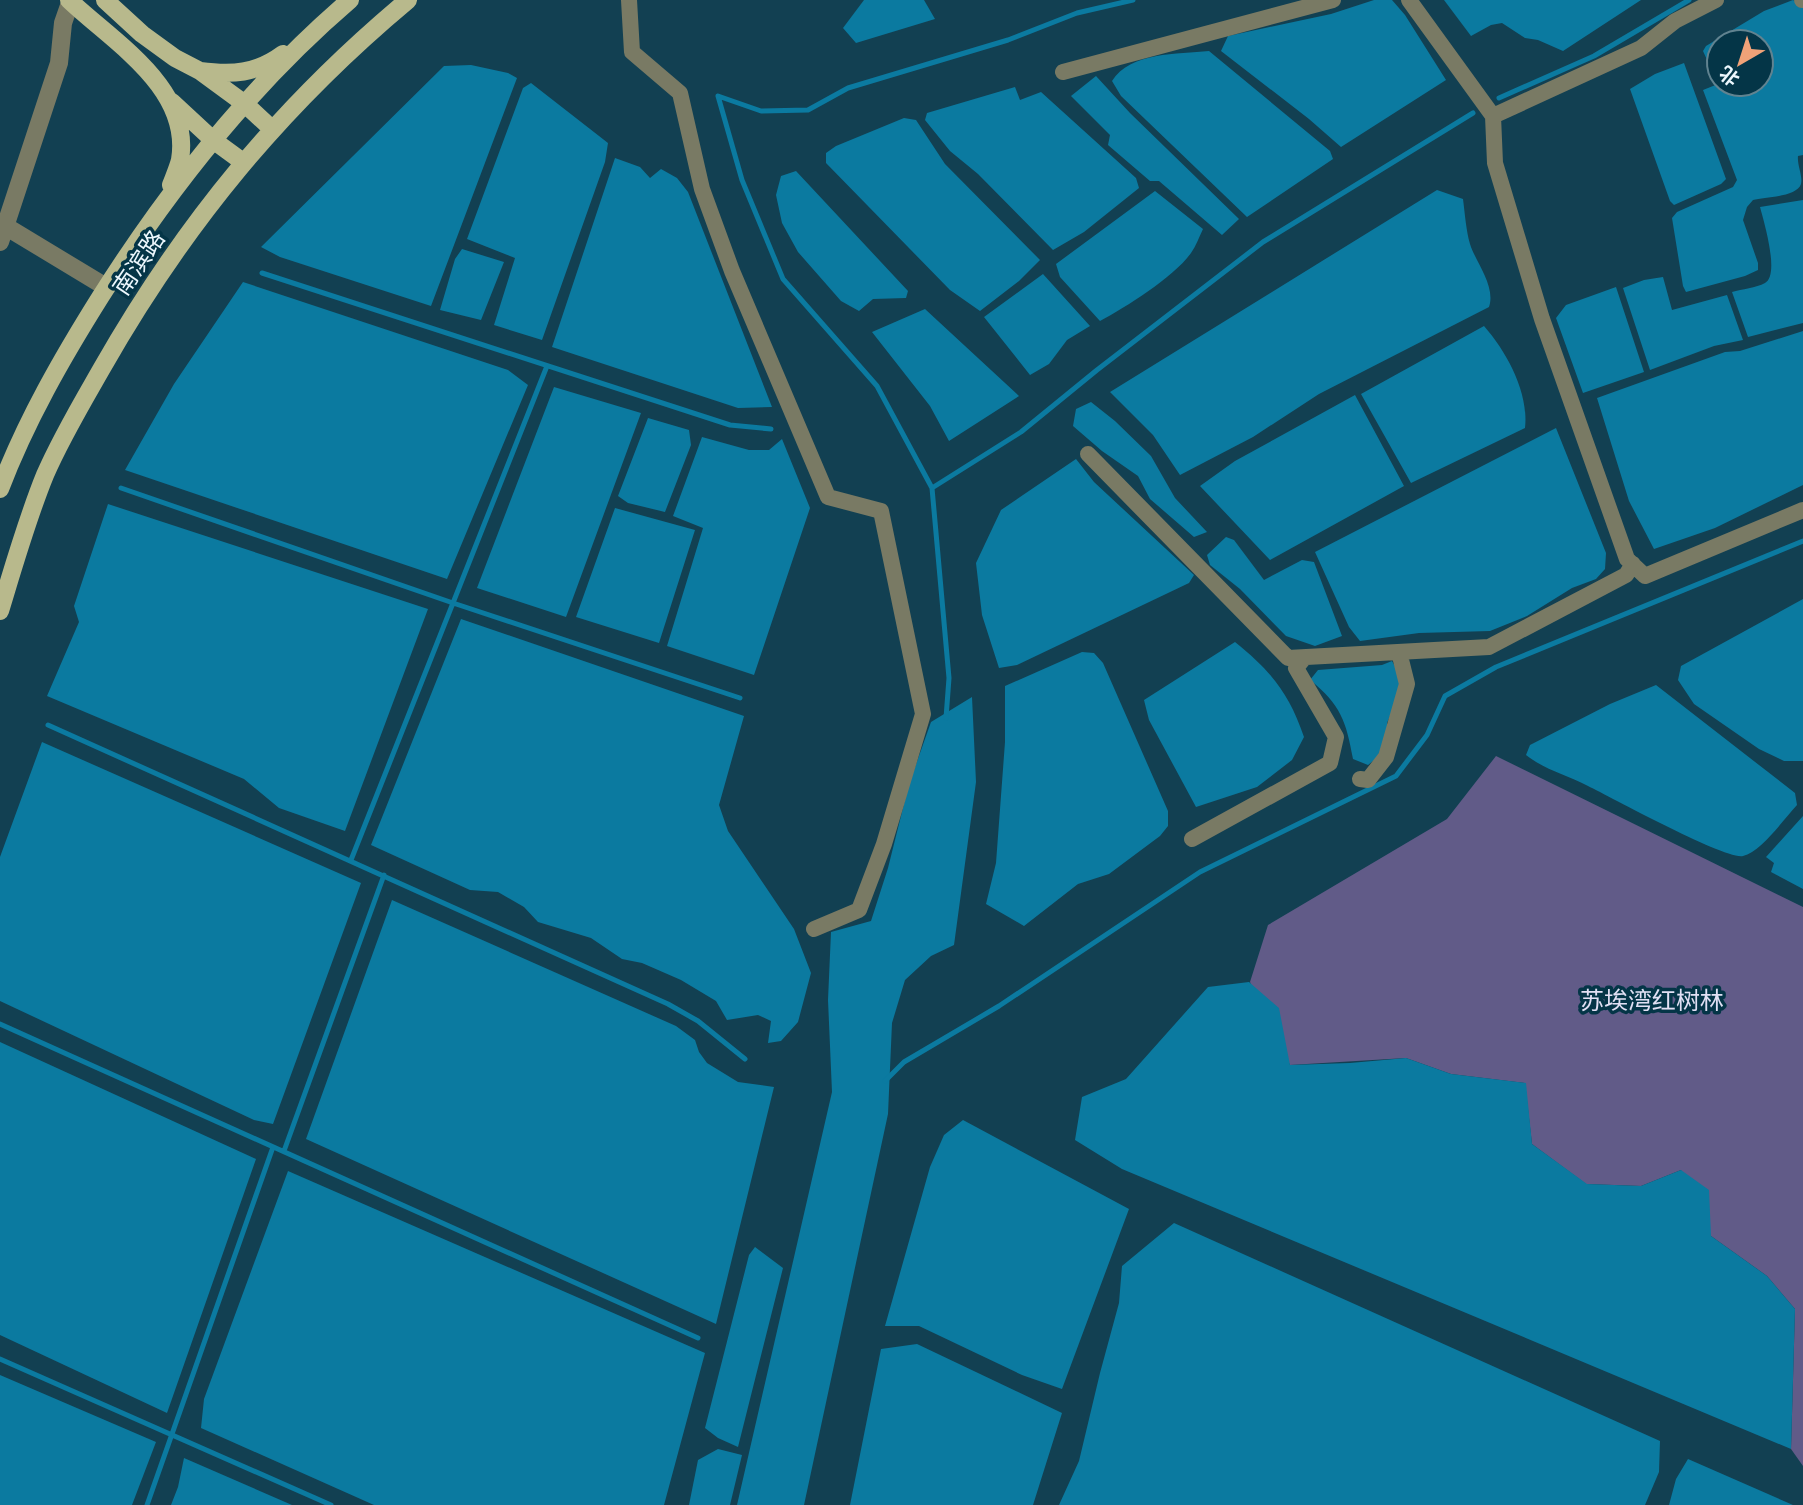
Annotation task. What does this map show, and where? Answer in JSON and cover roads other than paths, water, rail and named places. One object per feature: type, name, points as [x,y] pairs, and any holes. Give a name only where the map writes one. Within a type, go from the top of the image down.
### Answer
[{"type":"main road","points":[[70,0],[139,63],[164,90],[175,110],[180,135],[180,159],[167,197]]},
{"type":"main road","points":[[105,0],[142,34],[175,58],[200,71],[245,104],[272,129]]},
{"type":"main road","name":"南滨路","points":[[0,489],[14,452],[48,385],[106,287],[167,197],[245,104],[350,0]]},
{"type":"main road","name":"南滨路","points":[[0,611],[45,475],[74,417],[147,293],[190,230],[272,129],[354,45],[408,0]]},
{"type":"main road","points":[[200,71],[229,74],[251,70],[272,62],[317,30]]},
{"type":"main road","points":[[169,100],[213,140],[243,162]]},
{"type":"street","points":[[70,0],[59,63],[2,234],[106,287]]},
{"type":"street","points":[[629,0],[632,52],[680,93],[702,189],[732,271],[828,497],[881,510],[923,714],[884,845],[859,910],[814,929]]},
{"type":"street","points":[[1063,72],[1333,0]]},
{"type":"street","points":[[1409,0],[1493,117],[1495,163],[1542,319],[1627,559],[1645,576],[1803,510]]},
{"type":"street","points":[[1493,117],[1641,48],[1675,21],[1716,0]]},
{"type":"street","points":[[1088,454],[1288,658],[1489,647],[1626,575],[1633,564]]},
{"type":"street","points":[[1360,779],[1368,780],[1386,757],[1407,684],[1399,652]]},
{"type":"street","points":[[1192,839],[1330,763],[1336,737],[1296,668],[1304,658]]},
{"type":"water","points":[[864,0],[924,0],[935,19],[856,43],[843,28]]},
{"type":"water","points":[[1374,0],[1392,0],[1405,15],[1446,80],[1341,147],[1221,51],[1228,36],[1331,14]]},
{"type":"water","points":[[1444,0],[1641,0],[1563,51],[1538,40],[1525,38],[1502,23],[1491,25],[1471,36]]},
{"type":"water","points":[[1793,0],[1803,6],[1803,155],[1798,156],[1801,184],[1794,192],[1753,200],[1747,207],[1743,220],[1758,270],[1686,292],[1672,218],[1677,212],[1733,187],[1737,180],[1706,98],[1775,98],[1775,28],[1736,28],[1764,11]]},
{"type":"water","points":[[1209,51],[1330,151],[1333,159],[1247,217],[1121,96],[1112,81],[1130,64],[1142,60],[1169,54]]},
{"type":"water","points":[[1684,63],[1726,179],[1721,184],[1674,205],[1670,201],[1630,89],[1655,74]]},
{"type":"water","points":[[471,65],[508,73],[517,78],[431,306],[280,257],[261,247],[444,66]]},
{"type":"water","points":[[1096,76],[1130,113],[1239,219],[1222,235],[1159,181],[1150,181],[1108,145],[1110,135],[1071,96]]},
{"type":"water","points":[[531,83],[608,143],[605,162],[542,340],[494,325],[515,258],[467,239],[523,88]]},
{"type":"water","points":[[1015,87],[1020,100],[1041,92],[1136,178],[1139,188],[1084,232],[1053,250],[978,174],[950,151],[925,120],[927,113]]},
{"type":"water","points":[[904,118],[916,120],[945,164],[1040,260],[1019,281],[980,311],[950,290],[826,163],[826,153],[836,146]]},
{"type":"water","points":[[615,158],[640,167],[650,178],[661,169],[677,178],[688,192],[772,407],[738,408],[552,347]]},
{"type":"water","points":[[796,171],[908,291],[906,298],[873,299],[859,311],[841,301],[798,252],[782,223],[776,195],[781,176]]},
{"type":"water","points":[[1437,190],[1463,199],[1470,244],[1490,291],[1489,307],[1319,394],[1253,437],[1180,475],[1153,435],[1110,392]]},
{"type":"water","points":[[1155,191],[1203,229],[1191,253],[1173,272],[1136,300],[1100,321],[1060,277],[1056,264]]},
{"type":"water","points":[[1803,200],[1803,323],[1748,337],[1732,292],[1761,285],[1769,278],[1770,248],[1760,207]]},
{"type":"water","points":[[462,249],[504,262],[481,320],[440,310],[455,259]]},
{"type":"water","points":[[1043,274],[1090,326],[1067,340],[1049,364],[1030,375],[984,317]]},
{"type":"water","points":[[1663,277],[1672,310],[1727,295],[1743,340],[1714,346],[1650,370],[1623,288],[1644,280]]},
{"type":"water","points":[[243,282],[508,370],[528,385],[447,579],[125,470],[174,384]]},
{"type":"water","points":[[1616,287],[1644,372],[1583,393],[1556,318],[1566,305]]},
{"type":"water","points":[[925,309],[1019,396],[949,441],[930,406],[872,332]]},
{"type":"water","points":[[1484,326],[1501,348],[1515,374],[1524,401],[1525,428],[1411,483],[1361,394]]},
{"type":"water","points":[[1803,331],[1803,485],[1715,528],[1654,549],[1629,501],[1597,398],[1725,352],[1740,351]]},
{"type":"water","points":[[554,387],[641,413],[566,617],[477,588]]},
{"type":"water","points":[[1355,395],[1404,486],[1270,560],[1200,486],[1235,461]]},
{"type":"water","points":[[1091,402],[1151,456],[1175,498],[1207,532],[1194,537],[1150,499],[1138,476],[1102,451],[1073,426],[1076,409]]},
{"type":"water","points":[[648,418],[689,430],[691,445],[665,512],[628,503],[618,496]]},
{"type":"water","points":[[1556,428],[1606,553],[1605,569],[1596,579],[1572,588],[1527,616],[1490,631],[1419,633],[1360,641],[1349,627],[1315,552]]},
{"type":"water","points":[[702,437],[749,450],[769,450],[782,439],[810,508],[754,675],[667,646],[703,528],[673,516]]},
{"type":"water","points":[[1076,459],[1094,482],[1194,575],[1189,583],[1017,665],[999,668],[982,615],[976,563],[1001,510]]},
{"type":"water","points":[[108,504],[428,609],[345,831],[279,808],[244,779],[47,696],[79,622],[74,606]]},
{"type":"water","points":[[615,508],[695,530],[659,643],[576,617]]},
{"type":"water","points":[[1226,537],[1234,540],[1264,580],[1302,560],[1314,562],[1342,636],[1315,646],[1286,636],[1240,589],[1210,565],[1207,555]]},
{"type":"water","points":[[1803,599],[1803,761],[1784,761],[1759,749],[1694,704],[1678,680],[1681,666]]},
{"type":"water","points":[[461,619],[744,716],[719,805],[728,831],[794,929],[811,973],[798,1022],[781,1041],[768,1043],[771,1021],[758,1015],[727,1020],[716,1001],[681,980],[642,963],[622,959],[591,938],[538,922],[524,907],[498,892],[470,890],[371,845]]},
{"type":"water","points":[[1235,642],[1269,673],[1285,695],[1304,737],[1292,760],[1257,787],[1196,807],[1149,720],[1144,700]]},
{"type":"water","points":[[1082,652],[1094,653],[1103,663],[1168,811],[1168,826],[1160,836],[1109,874],[1078,884],[1024,926],[986,904],[996,863],[1005,742],[1005,686]]},
{"type":"water","points":[[1392,661],[1404,683],[1387,723],[1388,740],[1378,757],[1368,765],[1353,759],[1348,734],[1340,715],[1329,698],[1310,680],[1318,670],[1382,665]]},
{"type":"water","points":[[1656,685],[1795,793],[1797,805],[1764,842],[1750,853],[1743,856],[1732,855],[1692,839],[1526,755],[1530,745],[1610,704]]},
{"type":"water","points":[[972,697],[976,782],[954,945],[931,956],[905,980],[892,1023],[888,1114],[804,1505],[737,1505],[832,1092],[828,1000],[831,932],[871,921],[888,868],[909,784],[931,722]]},
{"type":"water","points":[[42,742],[361,883],[273,1124],[254,1120],[0,1001],[0,857]]},
{"type":"water","points":[[1803,816],[1803,889],[1771,872],[1774,863],[1766,857]]},
{"type":"water","points":[[392,900],[676,1026],[695,1040],[707,1063],[738,1082],[774,1087],[716,1324],[306,1139]]},
{"type":"water","points":[[1249,982],[1279,1008],[1290,1065],[1406,1058],[1451,1074],[1526,1083],[1532,1144],[1587,1184],[1641,1186],[1681,1170],[1709,1190],[1711,1236],[1767,1276],[1795,1309],[1791,1449],[1122,1169],[1075,1140],[1082,1097],[1126,1079],[1208,987]]},
{"type":"water","points":[[0,1042],[256,1159],[167,1413],[0,1335]]},
{"type":"water","points":[[963,1120],[1129,1209],[1062,1389],[1022,1375],[919,1326],[885,1326],[930,1167],[944,1135]]},
{"type":"water","points":[[288,1171],[705,1353],[664,1505],[374,1505],[201,1428],[204,1399]]},
{"type":"water","points":[[1174,1223],[1660,1441],[1659,1472],[1645,1505],[1059,1505],[1079,1461],[1119,1303],[1122,1266]]},
{"type":"water","points":[[755,1247],[783,1268],[738,1447],[718,1438],[705,1428],[749,1255]]},
{"type":"water","points":[[917,1344],[1062,1413],[1033,1505],[850,1505],[881,1349]]},
{"type":"water","points":[[0,1375],[156,1442],[132,1505],[0,1505]]},
{"type":"water","points":[[718,1449],[742,1455],[730,1505],[689,1505],[698,1460]]},
{"type":"water","points":[[184,1458],[292,1505],[171,1505]]},
{"type":"water","points":[[1688,1459],[1793,1505],[1669,1505],[1676,1479]]},
{"type":"waterway","points":[[932,488],[877,386],[783,279],[742,180],[718,96],[761,111],[808,110],[848,88],[1008,40],[1077,13],[1133,0]]},
{"type":"waterway","points":[[1499,98],[1594,56],[1689,0]]},
{"type":"waterway","points":[[946,718],[949,678],[932,488],[1021,432],[1263,242],[1473,113]]},
{"type":"waterway","points":[[262,273],[730,425],[771,429]]},
{"type":"waterway","points":[[351,860],[547,366]]},
{"type":"waterway","points":[[121,488],[453,603],[740,698]]},
{"type":"waterway","points":[[885,1081],[904,1062],[999,1006],[1200,872],[1396,776],[1427,735],[1445,696],[1496,667],[1803,541]]},
{"type":"waterway","points":[[48,725],[668,1004],[698,1021],[745,1059]]},
{"type":"waterway","points":[[284,1151],[384,875]]},
{"type":"waterway","points":[[0,1024],[698,1338]]},
{"type":"waterway","points":[[147,1505],[273,1147]]},
{"type":"waterway","points":[[0,1359],[331,1505]]},
{"type":"park label","name":"苏埃湾红树林","points":[[1652,1001]]}]
